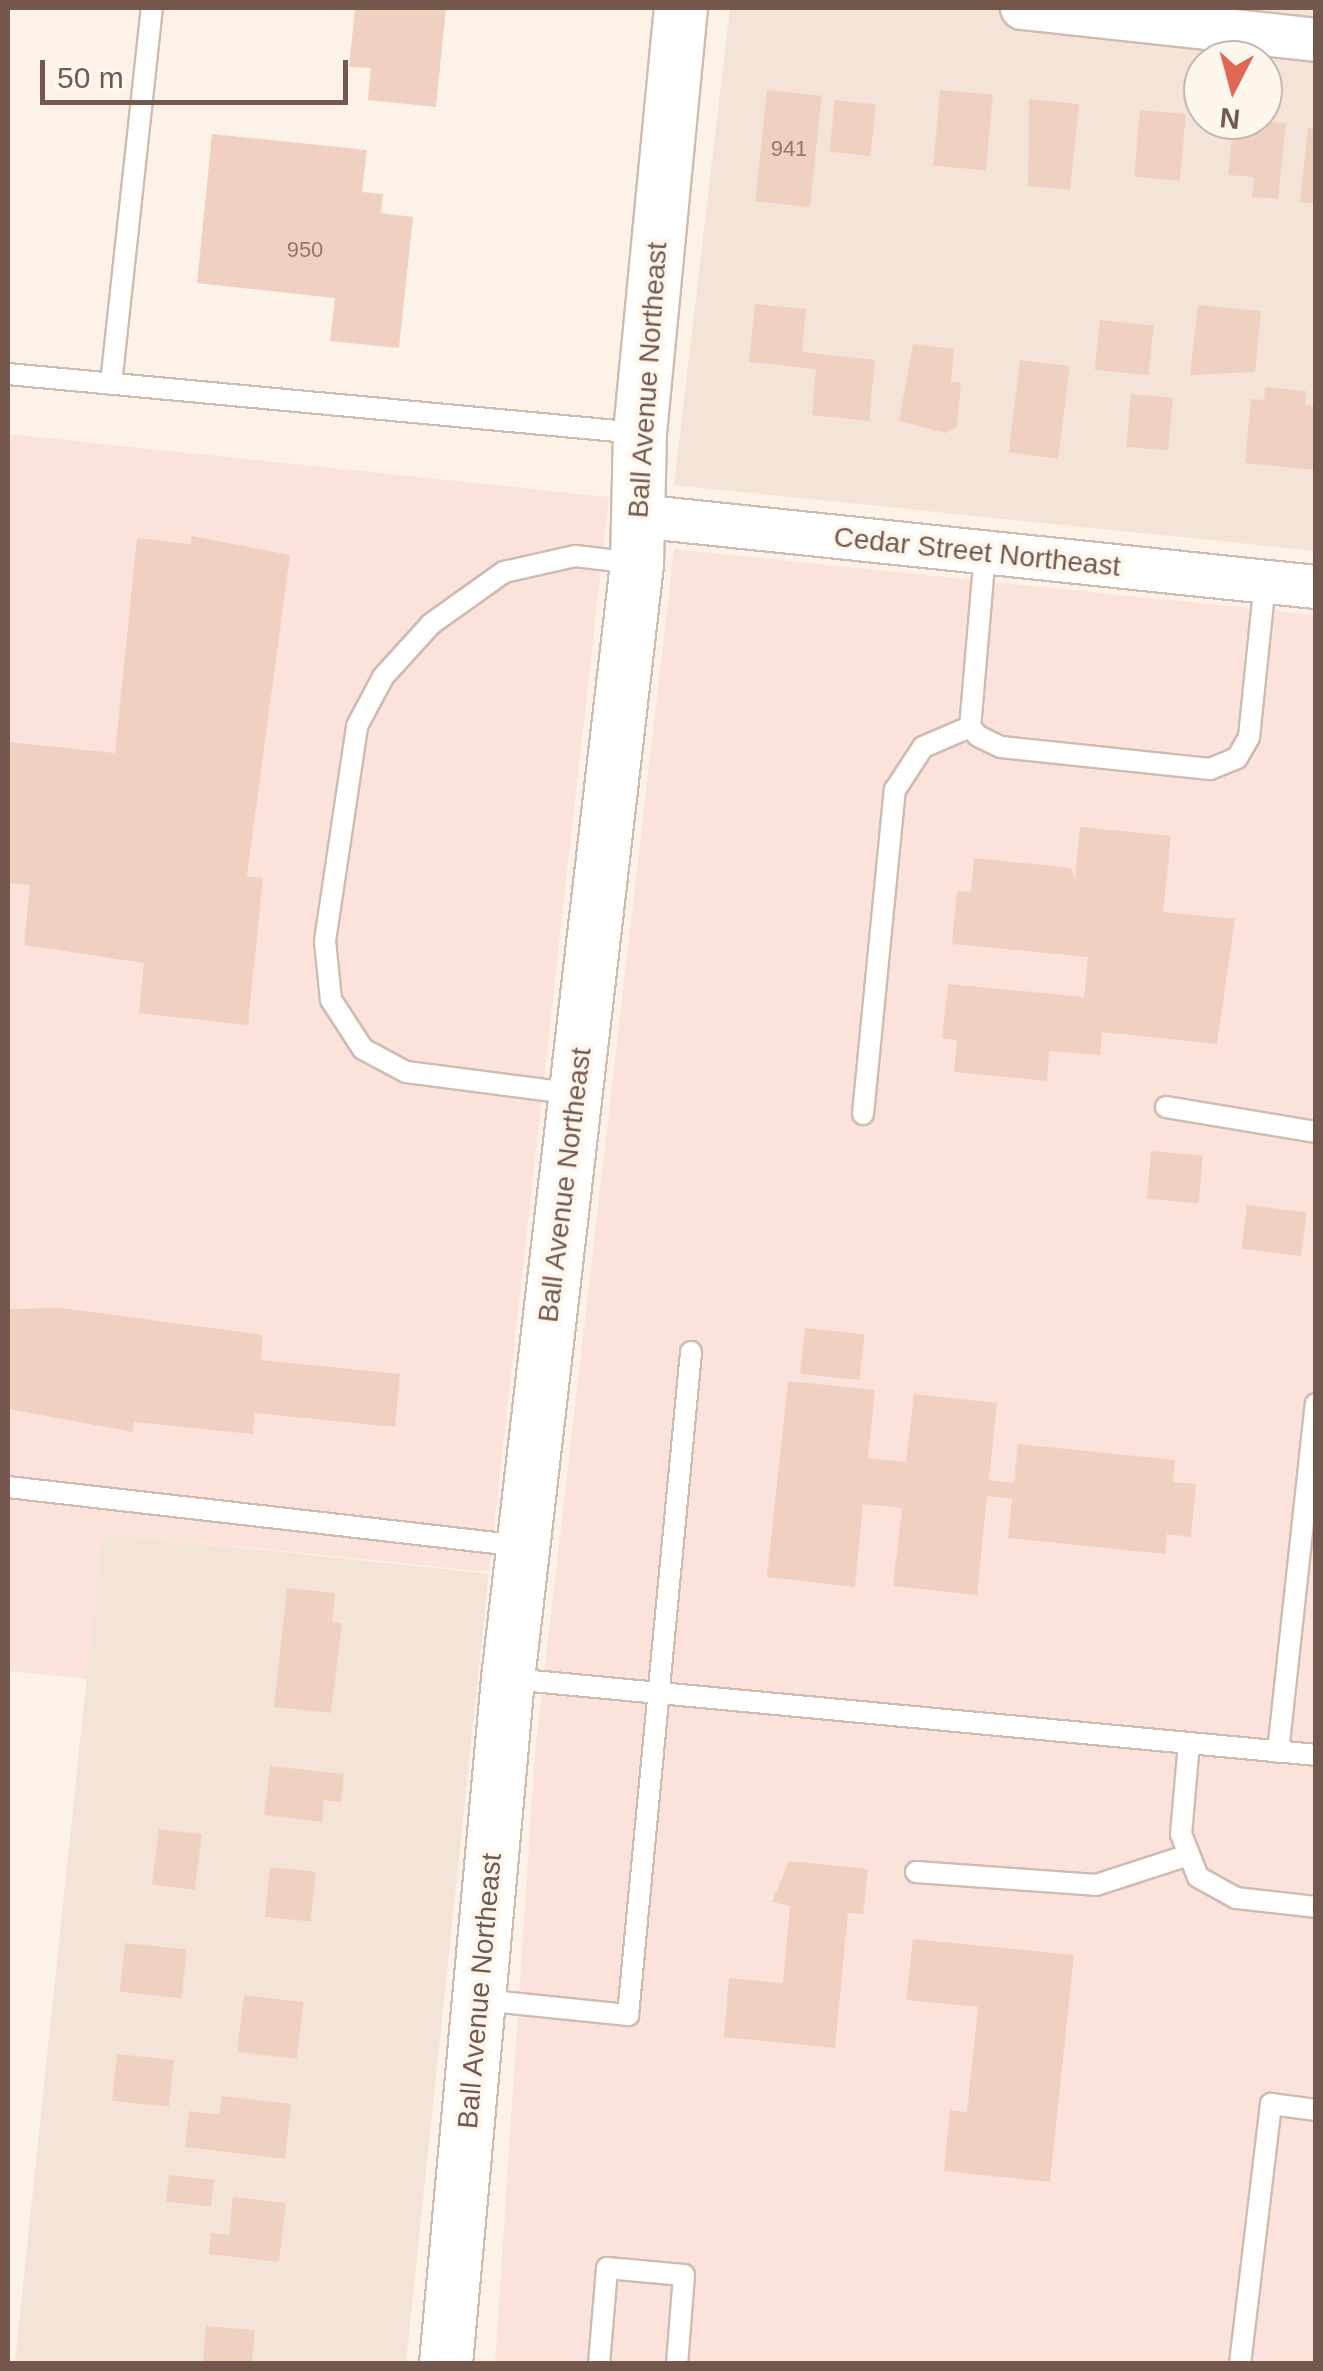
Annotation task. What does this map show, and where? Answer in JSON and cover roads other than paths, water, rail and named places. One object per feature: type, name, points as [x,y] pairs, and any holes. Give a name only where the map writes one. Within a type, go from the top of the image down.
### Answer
[{"type":"street","name":"Ball Avenue Northeast","points":[[446,2364],[508,1678],[637,540],[640,433],[681,8]]},
{"type":"street","points":[[1022,8],[1316,40]]},
{"type":"street","name":"Cedar Street Northeast","points":[[637,540],[985,553],[1316,587]]},
{"type":"lane","points":[[110,384],[152,8]]},
{"type":"lane","points":[[8,374],[640,433]]},
{"type":"lane","points":[[576,1094],[406,1072],[362,1048],[331,1000],[331,883],[357,726],[383,678],[431,624],[504,572],[637,540]]},
{"type":"lane","points":[[970,727],[985,553]]},
{"type":"lane","points":[[970,727],[1001,747],[1226,766],[1249,737],[1266,582]]},
{"type":"lane","points":[[864,1114],[896,790],[922,747],[970,727]]},
{"type":"lane","points":[[1166,1107],[1316,1132]]},
{"type":"lane","points":[[479,1999],[628,2015],[691,1352]]},
{"type":"lane","points":[[1278,1752],[1316,1404]]},
{"type":"lane","points":[[8,1487],[524,1546]]},
{"type":"lane","points":[[508,1678],[1316,1756]]},
{"type":"lane","points":[[1189,1743],[1186,1856],[1198,1876],[1236,1898],[1316,1907]]},
{"type":"lane","points":[[916,1872],[1096,1885],[1186,1856]]},
{"type":"lane","points":[[1240,2364],[1270,2104],[1316,2110]]},
{"type":"lane","points":[[599,2364],[607,2268],[684,2275],[677,2364]]}]
